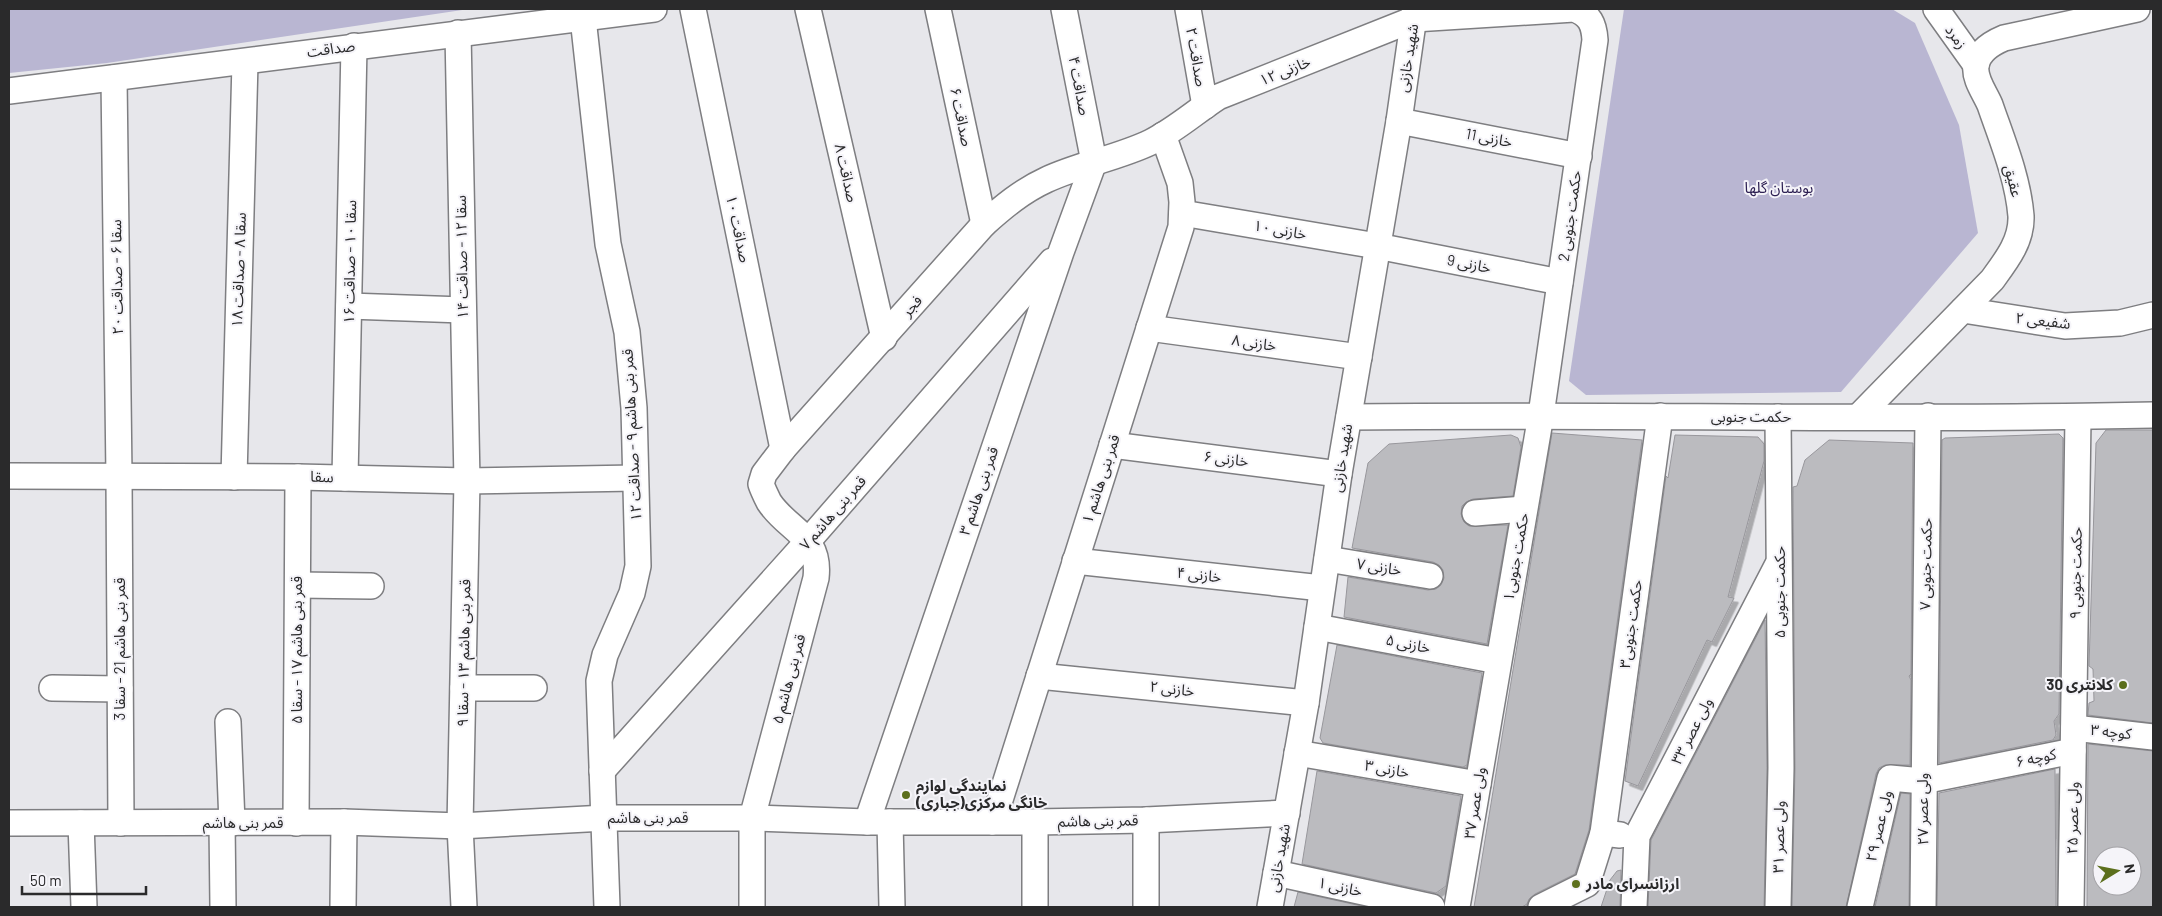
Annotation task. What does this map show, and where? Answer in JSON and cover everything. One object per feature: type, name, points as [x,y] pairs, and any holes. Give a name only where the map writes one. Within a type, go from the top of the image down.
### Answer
[{"type":"street","name":"صداقت","points":[[9,91],[654,9]]},
{"type":"street","name":"صداقت ۱۰","points":[[692,9],[783,449]]},
{"type":"street","name":"صداقت ۸","points":[[808,9],[884,338]]},
{"type":"street","name":"صداقت ۶","points":[[938,9],[984,224]]},
{"type":"street","name":"صداقت ۴","points":[[1064,9],[1094,162]]},
{"type":"street","name":"صداقت ۲","points":[[1188,9],[1205,106]]},
{"type":"street","name":"خازنی ۱۲","points":[[1163,135],[1179,126],[1218,97],[1415,14],[1574,9],[1590,18]]},
{"type":"street","name":"زمرد","points":[[1936,9],[1976,65]]},
{"type":"street","points":[[1976,65],[1982,53],[1991,43],[2004,38],[2137,9]]},
{"type":"street","name":"شهید خازنی","points":[[1270,907],[1306,702],[1339,474],[1399,121],[1415,14]]},
{"type":"street","name":"قمر بنی هاشم ۹ - صداقت ۱۲","points":[[583,18],[608,244],[627,332],[634,408],[634,478],[638,566],[632,593],[605,655],[600,681],[606,907]]},
{"type":"street","name":"حکمت جنوبی 2","points":[[1541,415],[1595,40],[1594,28],[1590,18]]},
{"type":"street","name":"سقا ۱۲ - صداقت ۱۴","points":[[458,33],[467,481]]},
{"type":"street","name":"سقا ۱۰ - صداقت ۱۶","points":[[345,478],[354,46]]},
{"type":"street","name":"سقا ۸ - صداقت ۱۸","points":[[234,477],[245,62]]},
{"type":"street","name":"عقیق","points":[[1858,417],[1992,280],[2009,258],[2018,236],[2021,217],[2017,192],[2003,141],[1977,78],[1976,65]]},
{"type":"street","name":"سقا ۶ - صداقت ۲۰","points":[[114,78],[119,476]]},
{"type":"street","name":"خازنی 11","points":[[1399,121],[1579,156]]},
{"type":"street","name":"فجر","points":[[808,541],[769,503],[760,484],[764,474],[783,449],[984,224],[1020,193],[1047,180],[1150,142],[1163,135]]},
{"type":"street","name":"قمر بنی هاشم ۱","points":[[993,822],[1181,227],[1180,183],[1163,135]]},
{"type":"street","name":"قمر بنی هاشم ۳","points":[[879,822],[1061,252],[1094,162]]},
{"type":"street","name":"خازنی ۱۰","points":[[1182,213],[1378,246]]},
{"type":"street","name":"خازنی 9","points":[[1378,246],[1560,282]]},
{"type":"street","name":"قمر بنی هاشم ۷","points":[[602,771],[808,541],[1061,252]]},
{"type":"street","points":[[349,306],[463,310]]},
{"type":"street","name":"شفیعی ۲","points":[[1963,310],[2065,326],[2120,322],[2153,315]]},
{"type":"street","name":"خازنی ۸","points":[[1149,328],[1359,357]]},
{"type":"street","name":"حکمت جنوبی","points":[[1349,418],[1541,415],[1778,417],[2153,416]]},
{"type":"street","name":"حکمت جنوبی۱","points":[[1492,698],[1541,415]]},
{"type":"street","name":"حکمت جنوبی۳","points":[[1541,907],[1587,884],[1603,833],[1660,416]]},
{"type":"street","name":"حکمت جنوبی ۷","points":[[1925,711],[1928,416]]},
{"type":"street","name":"حکمت جنوبی ۵","points":[[1778,417],[1780,768]]},
{"type":"street","name":"حکمت جنوبی ۹","points":[[2074,740],[2078,417]]},
{"type":"street","name":"خازنی ۶","points":[[1112,445],[1339,474]]},
{"type":"street","name":"سقا","points":[[9,476],[298,476],[467,481],[634,478]]},
{"type":"street","name":"قمر بنی هاشم 21 - سقا 3","points":[[119,476],[121,823]]},
{"type":"street","name":"قمر بنی هاشم ۱۷ - سقا ۵","points":[[296,822],[298,476]]},
{"type":"street","name":"قمر بنی هاشم ۱۳ - سقا ۹","points":[[464,907],[460,826],[467,481]]},
{"type":"street","points":[[1475,513],[1524,509]]},
{"type":"street","name":"قمر بنی هاشم ۵","points":[[752,907],[752,818],[818,566],[808,541]]},
{"type":"street","name":"خازنی ۷","points":[[1327,559],[1430,576]]},
{"type":"street","name":"خازنی ۴","points":[[1075,561],[1322,588]]},
{"type":"street","name":"ولی عصر ۳۳","points":[[1634,907],[1637,836],[1779,562]]},
{"type":"street","points":[[298,584],[371,586]]},
{"type":"street","name":"خازنی ۵","points":[[1317,627],[1498,661]]},
{"type":"street","name":"خازنی ۲","points":[[1039,676],[1306,702]]},
{"type":"street","points":[[52,688],[120,689]]},
{"type":"street","points":[[463,688],[534,688]]},
{"type":"street","name":"ولی عصر ۳۷","points":[[1457,907],[1492,698]]},
{"type":"street","name":"ولی عصر ۲۷","points":[[1923,907],[1925,711]]},
{"type":"street","points":[[223,907],[227,823],[228,722]]},
{"type":"street","name":"کوچه ۳","points":[[2074,740],[2150,736]]},
{"type":"street","name":"کوچه ۶","points":[[1923,781],[2000,766],[2074,740]]},
{"type":"street","name":"ولی عصر ۲۵","points":[[2071,907],[2074,740]]},
{"type":"street","name":"خازنی ۳","points":[[1297,753],[1478,784]]},
{"type":"street","name":"ولی عصر ۳۱","points":[[1778,907],[1780,768]]},
{"type":"street","name":"ولی عصر ۲۹","points":[[1860,907],[1890,778],[1923,781]]},
{"type":"street","name":"قمر بنی هاشم","points":[[9,823],[344,822],[460,826],[605,818],[1035,822],[1146,820],[1287,813]]},
{"type":"street","points":[[1146,820],[1146,907]]},
{"type":"street","points":[[342,907],[344,822]]},
{"type":"street","points":[[879,822],[892,907]]},
{"type":"street","points":[[1035,822],[1035,907]]},
{"type":"street","points":[[81,823],[84,907]]},
{"type":"street","points":[[1603,833],[1637,836]]},
{"type":"street","name":"خازنی ۱","points":[[1276,873],[1432,907]]},
{"type":"green space","points":[[9,9],[469,9],[107,63],[9,73]]},
{"type":"green space","name":"بوستان گلها","points":[[1624,9],[1892,9],[1915,23],[1959,125],[1978,233],[1841,392],[1586,395],[1569,381]]},
{"type":"building","points":[[2106,430],[2153,430],[2153,723],[2088,715],[2089,703],[2094,701],[2093,669],[2089,666],[2096,443]]},
{"type":"building","points":[[1552,433],[1642,440],[1589,830],[1575,874],[1535,894],[1522,907],[1474,907]]},
{"type":"building","points":[[2059,434],[2063,438],[2059,714],[2054,721],[2056,735],[2053,740],[1939,763],[1942,440],[1945,438]]},
{"type":"building","points":[[1511,435],[1518,438],[1521,447],[1513,496],[1473,499],[1462,506],[1461,514],[1464,522],[1469,526],[1508,525],[1487,644],[1344,617],[1348,577],[1428,590],[1436,589],[1441,585],[1444,578],[1443,570],[1433,562],[1352,548],[1368,463],[1389,444]]},
{"type":"building","points":[[1675,435],[1758,437],[1764,444],[1764,461],[1728,597],[1734,598],[1712,642],[1707,640],[1638,786],[1625,781],[1666,476],[1668,478]]},
{"type":"building","points":[[1829,440],[1913,443],[1911,674],[1909,676],[1911,680],[1910,765],[1885,765],[1879,768],[1876,774],[1846,907],[1792,907],[1795,768],[1793,487],[1797,486],[1805,460]]},
{"type":"building","points":[[1765,620],[1767,768],[1764,907],[1648,907],[1651,840]]},
{"type":"building","points":[[1337,645],[1482,673],[1467,765],[1463,767],[1323,743],[1320,738]]},
{"type":"building","points":[[2088,744],[2153,751],[2153,907],[2087,907]]},
{"type":"building","points":[[2055,769],[2056,907],[1937,907],[1939,793]]},
{"type":"building","points":[[1317,771],[1461,796],[1446,886],[1436,893],[1302,864]]},
{"type":"building","points":[[1901,793],[1910,794],[1909,907],[1875,907]]},
{"type":"building","points":[[1621,870],[1620,907],[1601,907],[1610,880],[1617,871]]},
{"type":"building","points":[[1298,892],[1366,907],[1294,907]]},
{"type":"place","name":"کلانتری 30","points":[[2123,685]]},
{"type":"place","name":"نمایندگی لوازم خانگی مرکزی(جباری)","points":[[906,795]]},
{"type":"place","name":"ارزانسرای مادر","points":[[1576,884]]}]
